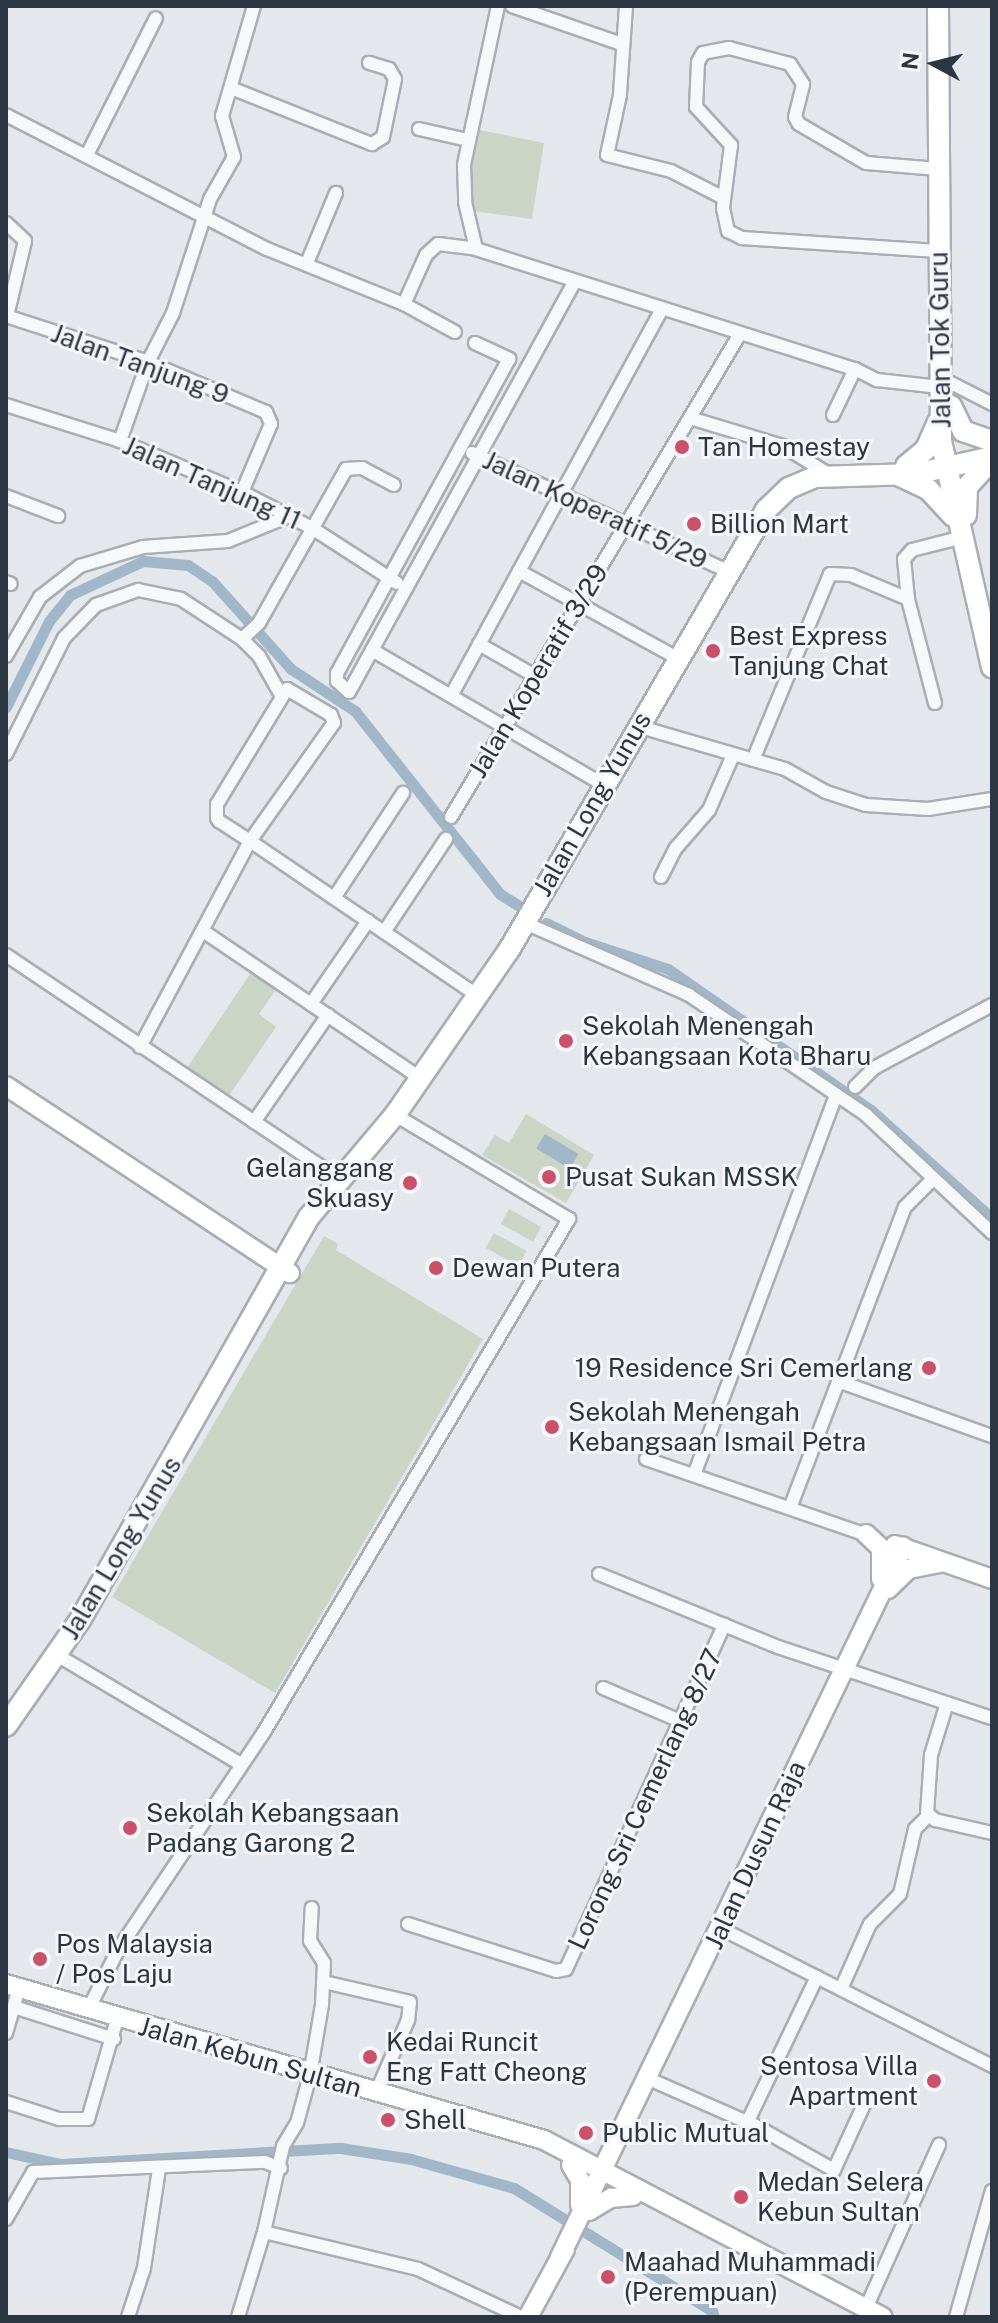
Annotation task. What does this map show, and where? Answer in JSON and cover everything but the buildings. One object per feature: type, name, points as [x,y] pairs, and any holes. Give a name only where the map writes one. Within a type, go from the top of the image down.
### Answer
[{"type":"main road","name":"Jalan Tok Guru","points":[[938,6],[938,251],[945,385]]},
{"type":"main road","name":"Jalan Tok Guru","points":[[951,6],[945,407],[960,524],[992,667]]},
{"type":"main road","points":[[945,407],[963,431],[992,444]]},
{"type":"main road","points":[[945,407],[932,438],[902,471],[928,489],[960,524]]},
{"type":"main road","name":"Jalan Long Yunus","points":[[951,462],[992,444]]},
{"type":"main road","points":[[960,524],[967,487],[992,458]]},
{"type":"main road","name":"Jalan Long Yunus","points":[[6,1726],[57,1655],[341,1180],[422,1079],[525,923],[602,784],[776,498],[800,482],[830,476],[902,471],[992,458]]},
{"type":"main road","name":"Jalan Tok Guru","points":[[960,524],[992,626]]},
{"type":"main road","points":[[6,1086],[282,1275]]},
{"type":"main road","points":[[866,1534],[881,1548],[880,1588]]},
{"type":"main road","points":[[900,1546],[992,1579]]},
{"type":"main road","name":"Jalan Dusun Raja","points":[[528,2317],[646,2086],[900,1546]]},
{"type":"main road","points":[[880,1588],[909,1569],[948,1563]]},
{"type":"main road","name":"Jalan Kebun Sultan","points":[[13,1986],[310,2075],[544,2140],[633,2196],[692,2218]]},
{"type":"main road","name":"Jalan Kebun Sultan","points":[[495,2127],[571,2165],[603,2175],[692,2218],[875,2313]]},
{"type":"main road","points":[[571,2165],[581,2183],[583,2214],[611,2198],[633,2196]]},
{"type":"street","points":[[120,441],[148,362],[173,313],[210,199],[234,157],[222,130],[254,6]]},
{"type":"street","points":[[476,249],[463,186],[468,140],[498,6]]},
{"type":"street","points":[[512,6],[622,44]]},
{"type":"street","points":[[626,6],[620,95],[607,155],[613,160],[671,171],[724,198]]},
{"type":"street","points":[[87,155],[156,18]]},
{"type":"street","points":[[938,169],[887,168],[847,153],[799,124],[795,117],[803,84],[790,64],[741,49],[714,49],[698,62],[696,107],[731,145],[724,198],[728,231],[742,238],[938,251]]},
{"type":"street","points":[[231,88],[372,144],[383,137],[395,79],[389,69],[369,63]]},
{"type":"street","points":[[6,115],[267,249],[404,304],[455,332]]},
{"type":"street","points":[[419,129],[468,140]]},
{"type":"street","points":[[307,263],[336,193]]},
{"type":"street","points":[[6,223],[25,241],[6,316]]},
{"type":"street","points":[[404,304],[426,255],[438,244],[476,249],[855,369],[877,380],[945,385],[992,404]]},
{"type":"street","points":[[475,343],[509,359],[337,673],[337,681],[349,692],[575,281]]},
{"type":"street","points":[[452,694],[662,309]]},
{"type":"street","name":"Jalan Tanjung 9","points":[[6,316],[148,362],[271,417],[242,492]]},
{"type":"street","name":"Jalan Koperatif 3/29","points":[[451,817],[740,334]]},
{"type":"street","points":[[833,415],[855,369]]},
{"type":"street","name":"Jalan Tanjung 11","points":[[6,405],[120,441],[242,492],[312,528],[406,589]]},
{"type":"street","points":[[690,418],[783,446],[830,476]]},
{"type":"street","name":"Jalan Koperatif 5/29","points":[[461,448],[729,572]]},
{"type":"street","points":[[242,639],[256,626],[346,469],[362,468],[394,485]]},
{"type":"street","points":[[6,496],[58,516]]},
{"type":"street","points":[[6,656],[40,597],[80,566],[143,547],[228,541],[289,516]]},
{"type":"street","points":[[935,703],[908,599],[904,559],[912,550],[960,524]]},
{"type":"street","points":[[519,571],[677,658]]},
{"type":"street","points":[[753,760],[830,574],[851,575],[908,599]]},
{"type":"street","points":[[6,754],[64,638],[96,605],[138,590],[181,599],[242,639],[259,656],[281,695]]},
{"type":"street","points":[[479,644],[535,676]]},
{"type":"street","points":[[372,650],[506,724],[602,784]]},
{"type":"street","points":[[140,1047],[250,841],[334,723],[331,715],[292,690],[281,695],[215,808],[219,821],[250,841],[478,996]]},
{"type":"street","points":[[637,726],[753,760],[866,805],[928,809],[992,799]]},
{"type":"street","points":[[661,877],[676,848],[709,810],[733,755]]},
{"type":"street","points":[[334,898],[403,793]]},
{"type":"street","points":[[384,932],[446,839]]},
{"type":"street","points":[[311,1004],[368,921]]},
{"type":"street","points":[[525,923],[689,995],[872,1120],[992,1233]]},
{"type":"street","points":[[203,931],[422,1079]]},
{"type":"street","points":[[6,955],[341,1180]]},
{"type":"street","points":[[855,1087],[874,1068],[992,1005]]},
{"type":"street","points":[[254,1122],[328,1015]]},
{"type":"street","points":[[694,1475],[836,1096]]},
{"type":"street","points":[[88,2010],[118,1950],[242,1765],[569,1219],[395,1115]]},
{"type":"street","points":[[790,1508],[905,1207],[933,1179]]},
{"type":"street","points":[[838,1381],[992,1436]]},
{"type":"street","points":[[646,1459],[900,1546]]},
{"type":"street","points":[[599,1574],[724,1625],[992,1718]]},
{"type":"street","name":"Lorong Sri Cemerlang 8/27","points":[[408,1924],[564,1971],[724,1625]]},
{"type":"street","points":[[57,1655],[242,1765]]},
{"type":"street","points":[[603,1688],[680,1721]]},
{"type":"street","points":[[841,1989],[870,1924],[900,1894],[915,1829],[928,1816],[931,1755],[947,1703]]},
{"type":"street","points":[[928,1816],[992,1833]]},
{"type":"street","points":[[238,2317],[282,2165],[283,2146],[297,2123],[310,2075],[324,1982],[323,1960],[310,1941],[312,1908]]},
{"type":"street","points":[[720,1928],[992,2066]]},
{"type":"street","points":[[747,2123],[817,1977]]},
{"type":"street","points":[[324,1982],[410,2002],[408,2020],[376,2093]]},
{"type":"street","points":[[6,2033],[14,2007],[13,1986]]},
{"type":"street","points":[[14,2007],[114,2039]]},
{"type":"street","points":[[6,2102],[65,2121],[88,2119],[114,2039],[117,2019]]},
{"type":"street","points":[[646,2086],[747,2123],[834,2170],[866,2100]]},
{"type":"street","points":[[875,2313],[939,2145]]},
{"type":"street","points":[[6,2219],[33,2172],[159,2169],[265,2162],[282,2165]]},
{"type":"street","points":[[128,2317],[144,2268],[159,2169]]},
{"type":"street","points":[[956,2317],[992,2191]]},
{"type":"street","points":[[264,2232],[418,2269],[521,2317]]},
{"type":"green space","points":[[475,129],[544,143],[532,219],[472,211],[465,186]]},
{"type":"green space","points":[[252,971],[277,988],[259,1014],[276,1027],[228,1097],[187,1068]]},
{"type":"green space","name":"Pusat Sukan MSSK","points":[[526,1114],[594,1155],[566,1203],[482,1155],[495,1135],[509,1143]]},
{"type":"green space","points":[[509,1209],[541,1227],[533,1242],[501,1224]]},
{"type":"green space","points":[[494,1233],[526,1251],[518,1266],[486,1248]]},
{"type":"green space","points":[[324,1236],[338,1244],[336,1250],[483,1339],[275,1693],[112,1597]]},
{"type":"water","points":[[545,1134],[578,1154],[570,1169],[536,1149]]},
{"type":"waterway","points":[[6,707],[49,621],[70,595],[143,561],[188,565],[212,581],[291,669],[355,711],[500,894],[522,908]]},
{"type":"waterway","points":[[546,923],[585,942],[668,969],[871,1110],[992,1218]]},
{"type":"waterway","points":[[6,2152],[60,2164],[341,2148],[411,2159],[514,2188],[712,2311],[714,2317]]},
{"type":"place","name":"Tan Homestay","points":[[682,447]]},
{"type":"place","name":"Billion Mart","points":[[694,524]]},
{"type":"place","name":"Best Express Tanjung Chat","points":[[713,651]]},
{"type":"place","name":"Sekolah Menengah Kebangsaan Kota Bharu","points":[[566,1041]]},
{"type":"place","name":"Pusat Sukan MSSK","points":[[549,1177]]},
{"type":"place","name":"Gelanggang Skuasy","points":[[410,1183]]},
{"type":"place","name":"Dewan Putera","points":[[436,1268]]},
{"type":"place","name":"19 Residence Sri Cemerlang","points":[[929,1368]]},
{"type":"place","name":"Sekolah Menengah Kebangsaan Ismail Petra","points":[[552,1427]]},
{"type":"place","name":"Sekolah Kebangsaan Padang Garong 2","points":[[130,1828]]},
{"type":"place","name":"Pos Malaysia / Pos Laju","points":[[40,1959]]},
{"type":"place","name":"Kedai Runcit Eng Fatt Cheong","points":[[370,2057]]},
{"type":"place","name":"Sentosa Villa Apartment","points":[[934,2081]]},
{"type":"place","name":"Shell","points":[[388,2120]]},
{"type":"place","name":"Public Mutual","points":[[586,2133]]},
{"type":"place","name":"Medan Selera Kebun Sultan","points":[[741,2197]]},
{"type":"place","name":"Maahad Muhammadi (Perempuan)","points":[[608,2277]]}]
